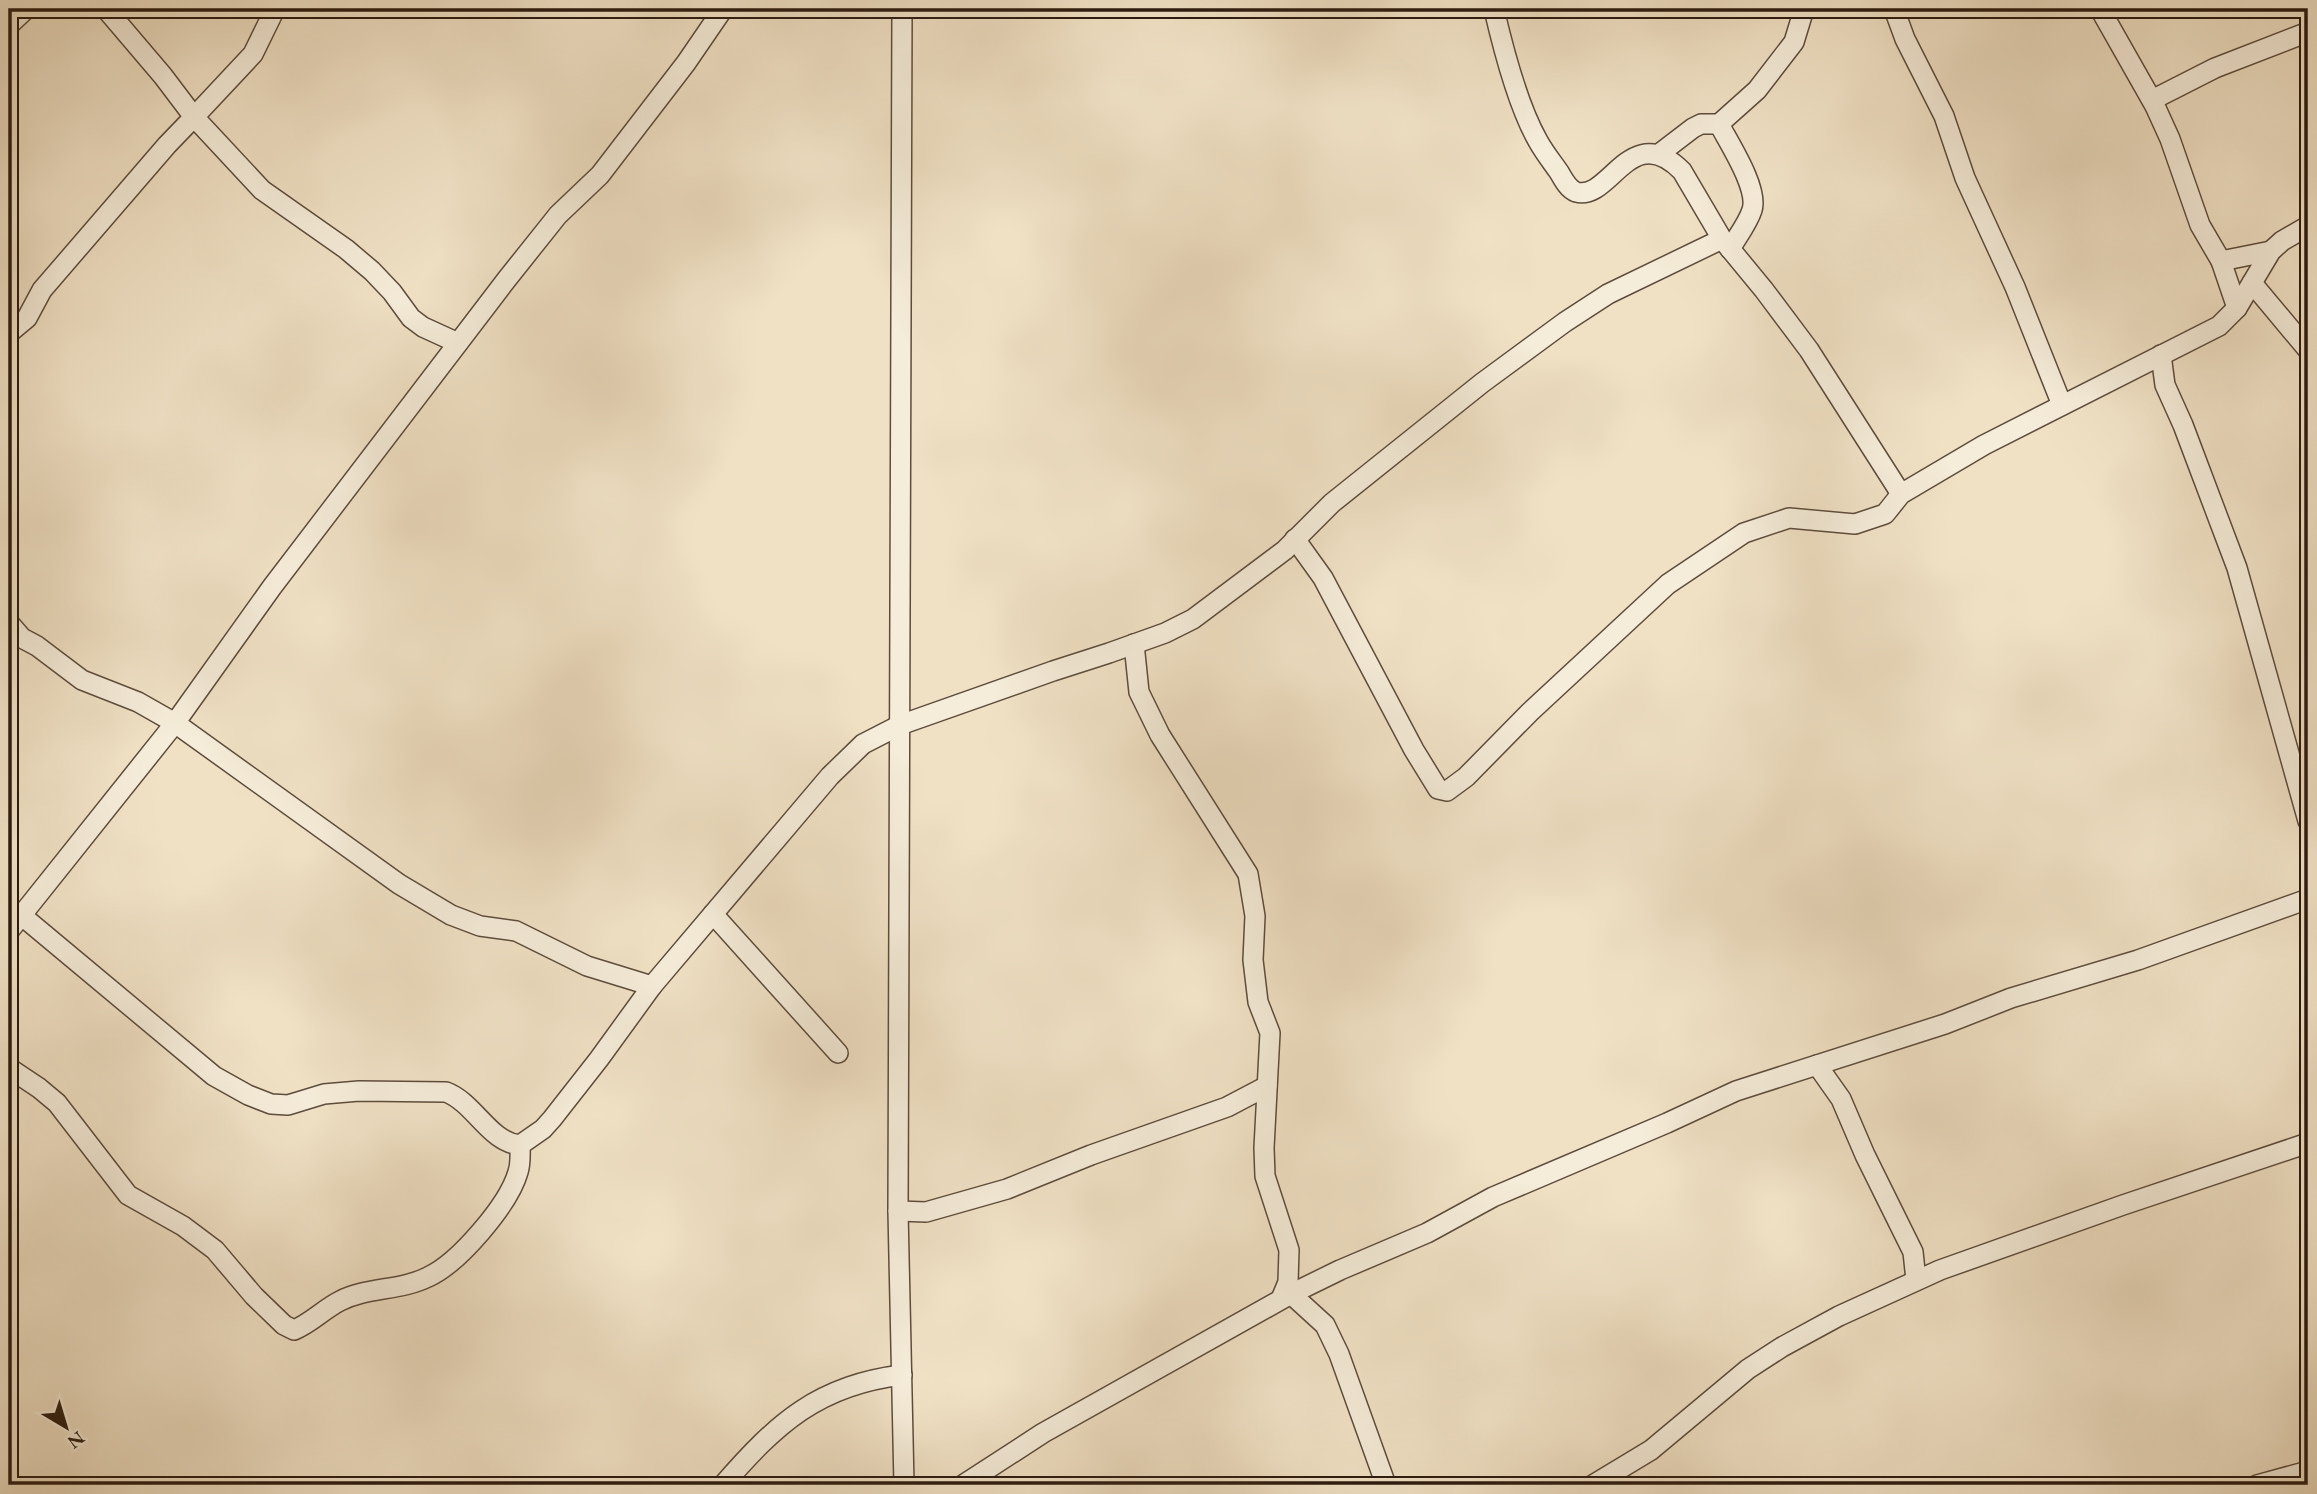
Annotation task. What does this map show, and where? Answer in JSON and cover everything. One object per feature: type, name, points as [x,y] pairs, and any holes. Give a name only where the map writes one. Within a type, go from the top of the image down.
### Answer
[{"type":"street","points":[[9,25],[26,9]]},
{"type":"street","points":[[106,9],[194,117],[262,190],[346,249],[372,271],[411,318],[423,327],[458,343]]},
{"type":"street","points":[[9,333],[27,318],[42,290],[167,145],[253,54],[275,9]]},
{"type":"street","points":[[723,9],[600,175],[558,215],[458,343],[272,587],[175,723],[15,923],[214,1076],[248,1095],[271,1104],[288,1105],[324,1094],[359,1091],[446,1092],[459,1097],[494,1132],[512,1144],[520,1145],[552,1119],[652,986],[830,776],[863,744],[900,725],[1165,633],[1193,619],[1265,565],[1332,503],[1482,383],[1565,322],[1608,295],[1726,244],[1752,211],[1753,202],[1751,189],[1719,124]]},
{"type":"street","points":[[902,9],[898,1211],[904,1485]]},
{"type":"street","points":[[1493,9],[1503,48],[1537,140],[1569,187],[1585,192],[1641,155],[1666,159],[1696,194],[1726,244],[1809,350],[1901,494]]},
{"type":"street","points":[[1666,159],[1682,138],[1698,125],[1719,124],[1757,90],[1794,42],[1804,9]]},
{"type":"street","points":[[1894,9],[1944,116],[1965,178],[2015,287],[2062,405]]},
{"type":"street","points":[[2100,9],[2170,139],[2200,225],[2221,261],[2237,308]]},
{"type":"street","points":[[2151,100],[2215,68],[2308,32]]},
{"type":"street","points":[[1296,539],[1323,578],[1414,750],[1438,789],[1447,792],[1668,584],[1744,533],[1789,518],[1855,524],[1885,514],[1901,494],[1984,446],[2210,331],[2237,308],[2271,251],[2282,241],[2308,226]]},
{"type":"street","points":[[2221,261],[2271,251]]},
{"type":"street","points":[[2252,283],[2308,350]]},
{"type":"street","points":[[2161,355],[2165,385],[2183,425],[2237,568],[2308,821]]},
{"type":"street","points":[[2135,369],[2165,385]]},
{"type":"street","points":[[9,623],[22,638],[82,680],[138,702],[175,723],[399,884],[451,915],[480,926],[516,932],[587,966],[652,986]]},
{"type":"street","points":[[1134,644],[1139,692],[1160,736],[1248,874],[1255,916],[1253,960],[1258,1002],[1270,1033],[1265,1176],[1289,1250],[1286,1297]]},
{"type":"street","points":[[963,1485],[1043,1433],[1286,1297],[1427,1233],[1493,1198],[1667,1124],[1736,1091],[1945,1024],[2011,998],[2138,960],[2308,899]]},
{"type":"street","points":[[713,914],[838,1053]]},
{"type":"street","points":[[1817,1065],[1841,1099],[1864,1155],[1913,1252],[1916,1280]]},
{"type":"street","points":[[9,1068],[57,1103],[128,1195],[183,1226],[215,1250],[254,1296],[290,1329],[295,1330],[339,1301],[358,1294],[385,1291],[427,1278],[443,1269],[508,1194],[518,1171],[520,1145]]},
{"type":"street","points":[[898,1211],[926,1212],[1007,1189],[1091,1155],[1227,1107],[1267,1086]]},
{"type":"street","points":[[1593,1485],[1614,1479],[1696,1414],[1720,1391],[1782,1347],[1839,1315],[1940,1270],[2308,1143]]},
{"type":"street","points":[[1913,1252],[1940,1270]]},
{"type":"street","points":[[1286,1297],[1325,1325],[1339,1354],[1385,1485]]},
{"type":"street","points":[[723,1485],[777,1427],[814,1402],[852,1385],[902,1375]]},
{"type":"street","points":[[2257,1485],[2308,1471]]}]
